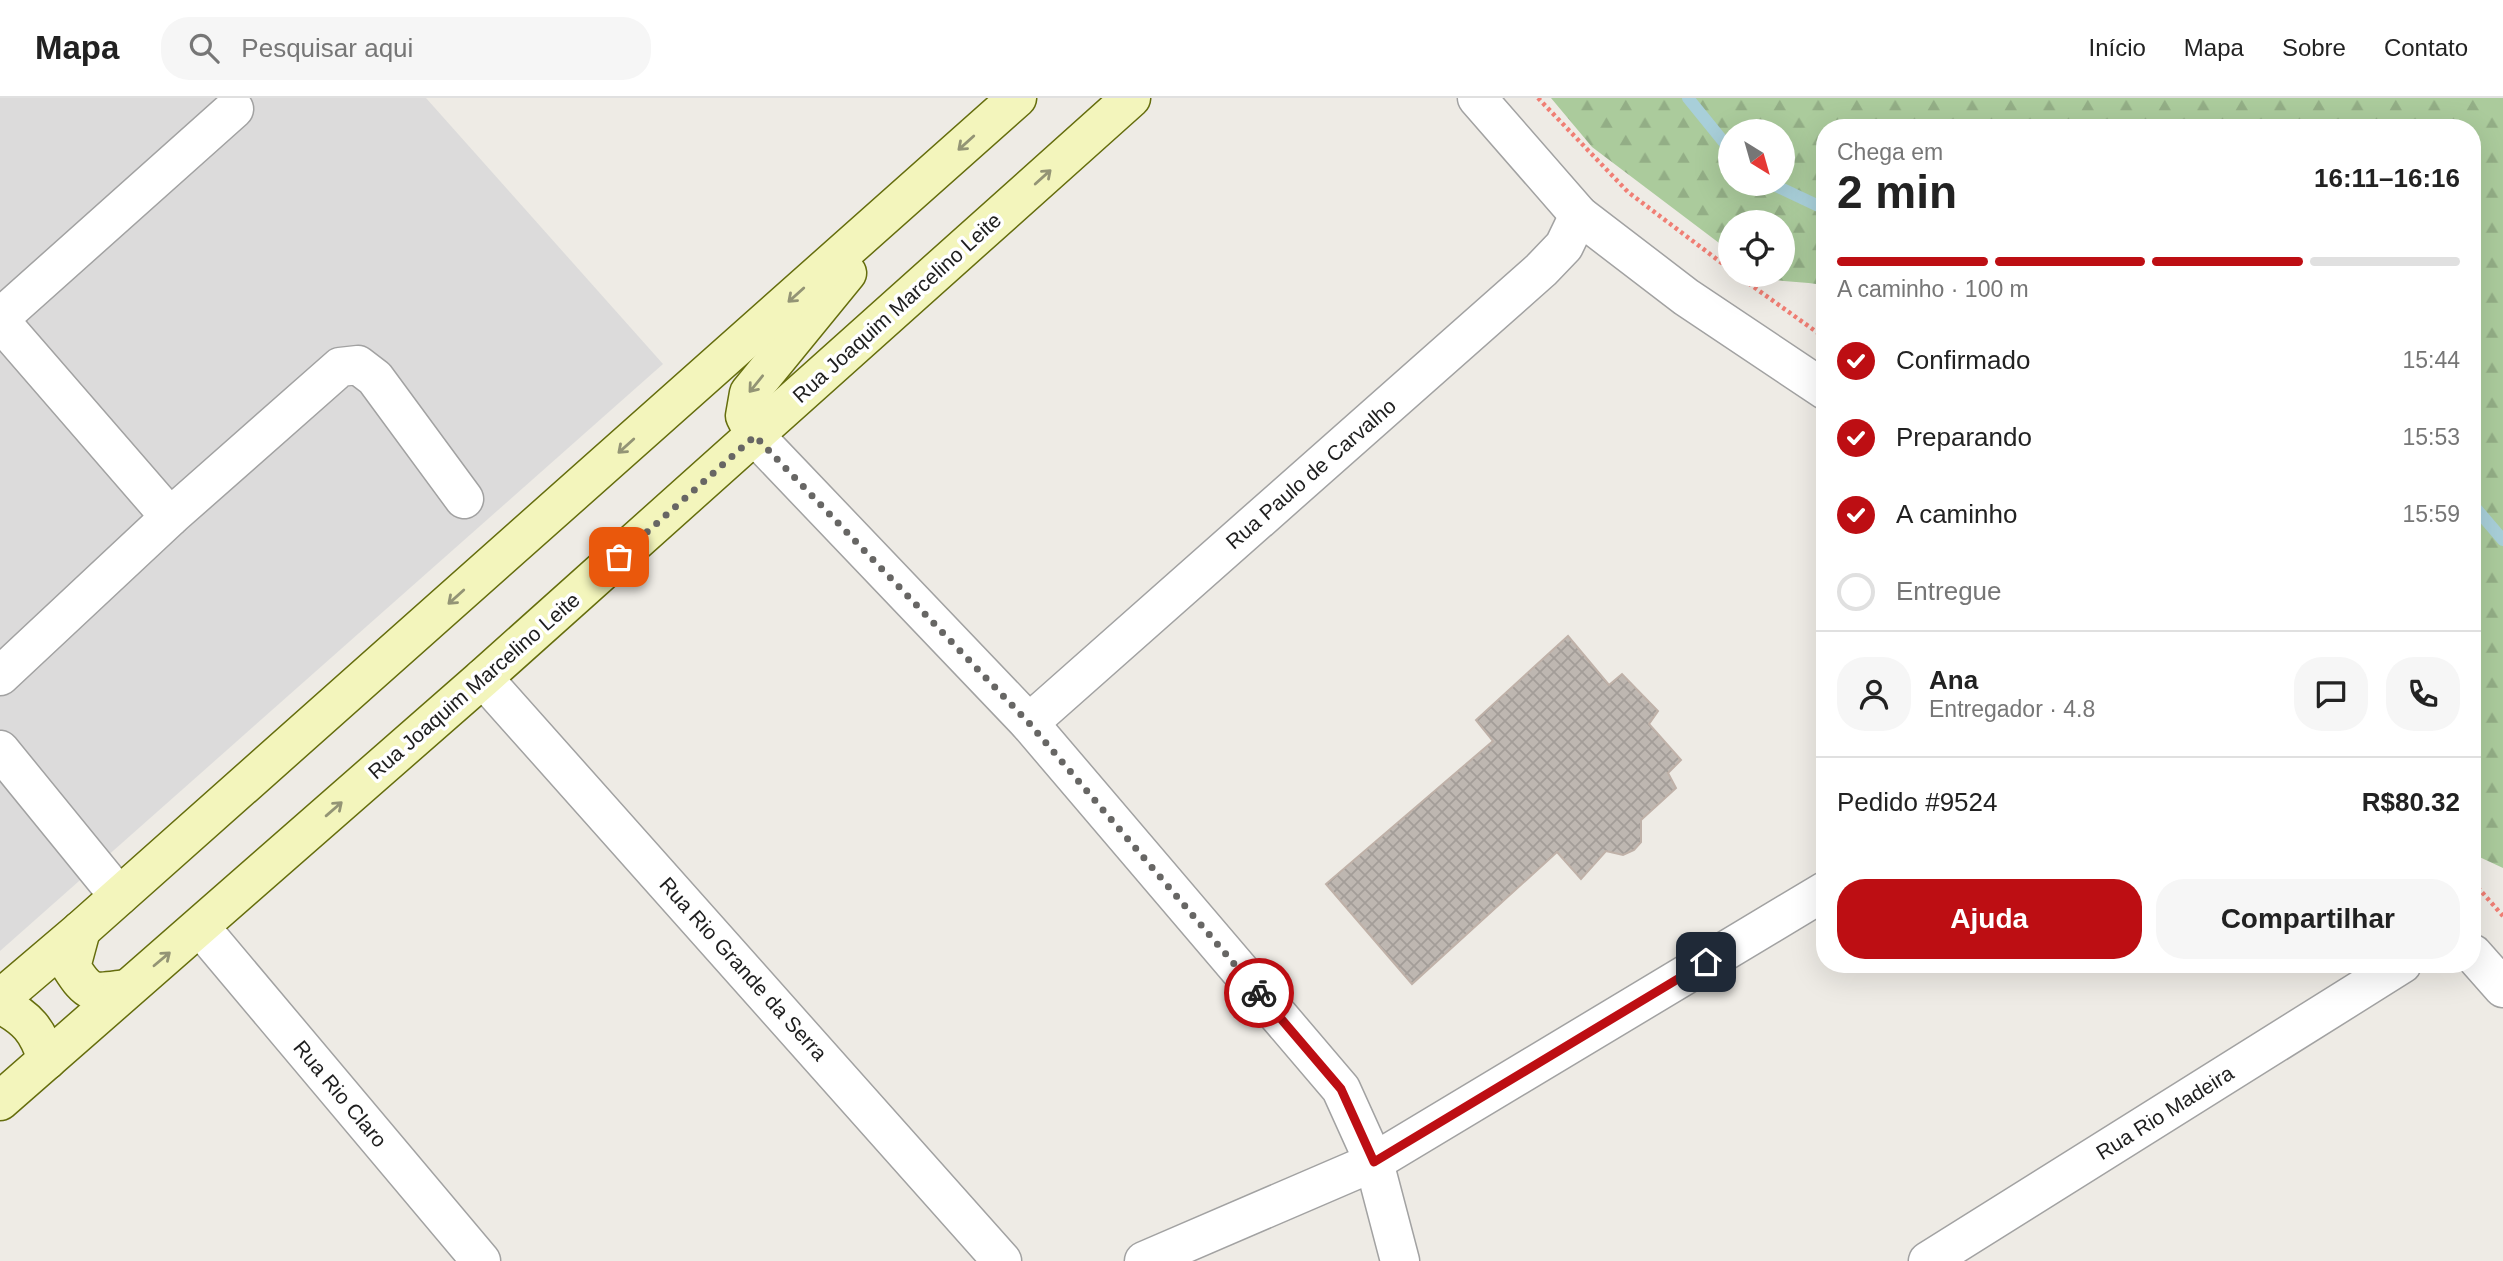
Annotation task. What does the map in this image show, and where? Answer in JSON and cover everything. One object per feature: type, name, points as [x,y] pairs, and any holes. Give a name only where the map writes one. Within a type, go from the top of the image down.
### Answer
[{"type":"main road","points":[[0,999],[82,930],[1017,98]]},
{"type":"main road","name":"Rua Joaquim Marcelino Leite","points":[[0,1101],[483,678],[1131,98]]},
{"type":"main road","points":[[755,436],[745,416],[749,393],[843,279],[887,213]]},
{"type":"main road","points":[[82,930],[71,967],[83,986],[97,993],[126,989]]},
{"type":"main road","points":[[0,1004],[29,1023],[41,1039],[47,1060]]},
{"type":"street","points":[[1477,98],[1579,215],[1686,297],[1816,384]]},
{"type":"street","points":[[170,517],[0,319],[234,109]]},
{"type":"street","name":"Rua Paulo de Carvalho","points":[[1029,723],[1541,270],[1564,246],[1579,215]]},
{"type":"street","points":[[0,676],[170,517],[340,367],[358,365],[375,378],[464,499]]},
{"type":"street","points":[[755,436],[1029,723],[1341,1089],[1374,1162],[1400,1261]]},
{"type":"street","name":"Rua Rio Grande da Serra","points":[[483,678],[1002,1261]]},
{"type":"street","points":[[0,750],[119,896]]},
{"type":"street","points":[[1144,1261],[1374,1162],[1816,896]]},
{"type":"street","name":"Rua Rio Claro","points":[[200,927],[481,1261]]},
{"type":"street","points":[[2481,963],[2503,988]]},
{"type":"street","name":"Rua Rio Madeira","points":[[1928,1261],[2388,973]]},
{"type":"path","points":[[1538,98],[1628,192],[1718,260]]},
{"type":"path","points":[[1754,287],[1816,332]]},
{"type":"path","points":[[2481,891],[2503,916]]},
{"type":"shaded area","points":[[0,98],[426,98],[663,364],[0,951]]},
{"type":"green space","points":[[1551,98],[2503,98],[2503,868],[2481,858],[2481,119],[1816,119],[1816,284],[1795,282],[1795,210],[1718,210],[1718,242],[1592,147]]},
{"type":"building","points":[[1568,636],[1609,685],[1622,674],[1658,711],[1649,724],[1681,760],[1668,773],[1676,788],[1641,820],[1641,842],[1634,850],[1623,855],[1606,851],[1581,879],[1557,852],[1412,984],[1326,884],[1493,741],[1476,720]]},
{"type":"waterway","points":[[1688,98],[1718,135]]},
{"type":"waterway","points":[[1796,195],[1816,205]]},
{"type":"waterway","points":[[2481,514],[2503,540]]},
{"type":"way so far","points":[[619,557],[755,436],[1029,723],[1259,993]]},
{"type":"route","points":[[1259,993],[1341,1089],[1374,1162],[1706,962]]}]
